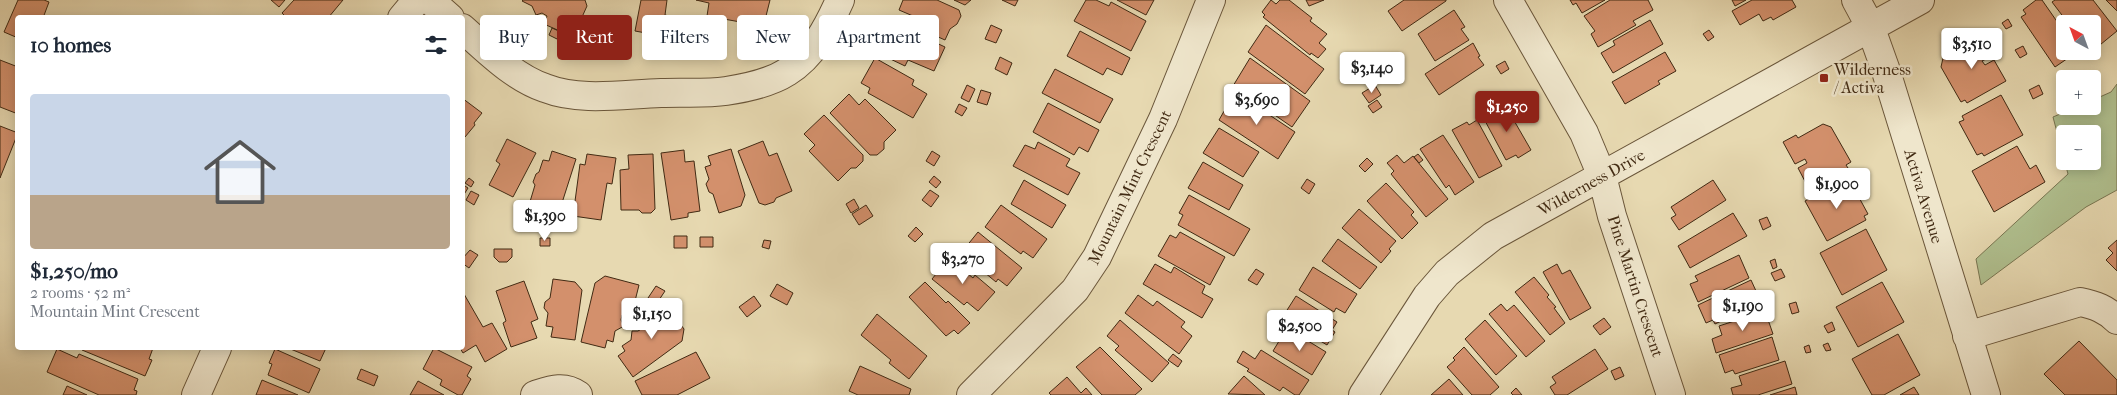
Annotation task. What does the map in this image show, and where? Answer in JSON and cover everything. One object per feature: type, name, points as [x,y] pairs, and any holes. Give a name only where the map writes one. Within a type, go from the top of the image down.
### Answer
[{"type":"street","points":[[404,15],[417,0]]},
{"type":"street","points":[[430,0],[447,15]]},
{"type":"street","points":[[465,31],[498,59],[523,77],[545,88],[573,96],[724,91],[754,86],[787,72],[808,53],[825,33],[840,0]]},
{"type":"street","name":"Mountain Mint Crescent","points":[[971,395],[1075,290],[1097,257],[1163,119],[1211,0]]},
{"type":"street","points":[[1508,0],[1584,133],[1602,176]]},
{"type":"street","name":"Activa Avenue","points":[[1856,0],[1870,26],[1986,395]]},
{"type":"street","name":"Wilderness Drive","points":[[1363,395],[1405,327],[1427,296],[1447,273],[1493,236],[1920,0]]},
{"type":"street","name":"Pine Martin Crescent","points":[[1602,176],[1612,216],[1671,395]]},
{"type":"street","points":[[1967,336],[2080,302],[2094,304],[2108,311],[2117,320]]},
{"type":"street","points":[[196,395],[216,350]]},
{"type":"street","points":[[536,395],[555,389],[570,390],[578,395]]},
{"type":"green space","points":[[2117,84],[2117,190],[2086,207],[1981,285],[1976,259],[2068,174],[2067,170],[2101,170],[2101,125],[2056,125],[2056,128],[2053,117],[2058,115],[2101,115],[2101,96],[2111,92]]},
{"type":"building","points":[[18,0],[44,0],[49,2],[44,15],[15,15],[15,37],[4,32]]},
{"type":"building","points":[[271,0],[285,0],[279,7]]},
{"type":"building","points":[[294,0],[343,0],[330,15],[284,15],[282,13]]},
{"type":"building","points":[[585,0],[587,6],[583,15],[557,15],[557,30],[547,25],[547,15],[542,13],[536,15],[532,6],[522,1]]},
{"type":"building","points":[[641,0],[667,0],[665,15],[642,15],[642,32],[635,31]]},
{"type":"building","points":[[696,0],[770,0],[766,15],[737,15],[737,21],[727,20],[727,15],[707,15],[709,3]]},
{"type":"building","points":[[903,0],[937,0],[959,10],[961,16],[957,24],[950,29],[945,40],[939,37],[939,15],[911,15],[899,10]]},
{"type":"building","points":[[954,0],[971,0],[965,5]]},
{"type":"building","points":[[1002,0],[1018,0],[1015,6]]},
{"type":"building","points":[[1086,0],[1096,0],[1109,6],[1111,2],[1146,21],[1131,51],[1074,21]]},
{"type":"building","points":[[1117,0],[1154,0],[1146,15]]},
{"type":"building","points":[[1271,0],[1276,4],[1280,0],[1289,0],[1312,18],[1310,21],[1327,34],[1319,43],[1326,49],[1318,58],[1311,53],[1310,55],[1263,17],[1265,15],[1262,12]]},
{"type":"building","points":[[1306,0],[1324,0],[1309,6]]},
{"type":"building","points":[[1404,0],[1446,1],[1402,31],[1388,11]]},
{"type":"building","points":[[1570,0],[1605,0],[1582,13],[1576,3],[1573,5]]},
{"type":"building","points":[[1610,0],[1648,0],[1653,10],[1633,21],[1636,25],[1598,47],[1591,34],[1595,31],[1584,16]]},
{"type":"building","points":[[1732,0],[1746,0],[1735,6]]},
{"type":"building","points":[[1752,0],[1792,0],[1796,7],[1773,20],[1771,17],[1763,21],[1759,14],[1740,25],[1732,11]]},
{"type":"building","points":[[2036,0],[2042,0],[2056,20],[2056,60],[2065,60],[2055,67],[2021,17],[2026,14],[2023,10]]},
{"type":"building","points":[[2055,0],[2093,0],[2117,31],[2101,44],[2101,15],[2062,15],[2052,2]]},
{"type":"building","points":[[2106,0],[2117,0],[2117,11]]},
{"type":"building","points":[[1454,10],[1465,27],[1461,29],[1469,40],[1435,61],[1418,34]]},
{"type":"building","points":[[2008,19],[2012,26],[2006,29],[2002,23]]},
{"type":"building","points":[[1650,20],[1663,44],[1613,73],[1601,53],[1615,45],[1613,41]]},
{"type":"building","points":[[991,25],[1002,30],[996,43],[985,39]]},
{"type":"building","points":[[1266,25],[1324,69],[1305,94],[1248,52]]},
{"type":"building","points":[[552,28],[557,30],[557,39],[549,35]]},
{"type":"building","points":[[1709,30],[1714,37],[1708,41],[1703,34]]},
{"type":"building","points":[[1080,31],[1130,58],[1122,75],[1107,68],[1103,75],[1067,56]]},
{"type":"building","points":[[1979,33],[1992,56],[1982,61],[1985,65],[1994,60],[2006,81],[1967,103],[1965,100],[1961,102],[1941,67],[1943,58],[1968,44],[1966,41]]},
{"type":"building","points":[[1473,43],[1480,56],[1478,57],[1484,65],[1439,95],[1425,74]]},
{"type":"building","points":[[939,44],[945,47],[934,71],[908,60],[939,60]]},
{"type":"building","points":[[2023,46],[2027,54],[2020,58],[2015,50]]},
{"type":"building","points":[[1665,52],[1676,71],[1658,81],[1660,84],[1625,104],[1612,82]]},
{"type":"building","points":[[1000,57],[1012,63],[1007,75],[995,69]]},
{"type":"building","points":[[1250,58],[1310,101],[1292,127],[1233,86]]},
{"type":"building","points":[[0,60],[15,66],[15,113],[0,107]]},
{"type":"building","points":[[874,60],[879,60],[914,80],[912,85],[927,94],[913,118],[868,93],[870,88],[861,83]]},
{"type":"building","points":[[892,60],[908,60],[905,66]]},
{"type":"building","points":[[1505,61],[1509,69],[1501,74],[1496,66]]},
{"type":"building","points":[[1055,69],[1113,99],[1100,123],[1042,93]]},
{"type":"building","points":[[967,85],[975,89],[969,102],[961,98]]},
{"type":"building","points":[[1375,85],[1381,95],[1369,103],[1362,93]]},
{"type":"building","points":[[2039,85],[2043,94],[2033,99],[2029,90]]},
{"type":"building","points":[[981,90],[991,93],[987,105],[977,102]]},
{"type":"building","points":[[1235,92],[1295,132],[1278,159],[1219,120]]},
{"type":"building","points":[[849,94],[859,105],[865,99],[896,130],[884,142],[884,149],[877,155],[870,155],[830,113]]},
{"type":"building","points":[[2001,95],[2023,135],[1984,156],[1982,153],[1977,155],[1959,122],[1964,120],[1962,116]]},
{"type":"building","points":[[465,100],[482,113],[474,123],[475,125],[465,137]]},
{"type":"building","points":[[1377,100],[1382,107],[1373,113],[1368,106]]},
{"type":"building","points":[[1048,103],[1099,130],[1088,152],[1079,147],[1074,155],[1033,132]]},
{"type":"building","points":[[959,104],[967,108],[962,116],[955,112]]},
{"type":"building","points":[[1505,105],[1531,150],[1518,158],[1516,155],[1506,160],[1483,117]]},
{"type":"building","points":[[824,115],[863,155],[863,161],[856,168],[851,168],[838,181],[809,151],[815,145],[804,134]]},
{"type":"building","points":[[1477,120],[1502,166],[1479,178],[1452,130],[1467,122],[1469,125]]},
{"type":"building","points":[[1823,124],[1831,127],[1851,162],[1846,165],[1848,168],[1809,189],[1798,168],[1807,163],[1805,159],[1795,164],[1783,142],[1796,135],[1798,138]]},
{"type":"building","points":[[0,126],[15,132],[15,140],[0,178]]},
{"type":"building","points":[[1219,128],[1259,152],[1243,177],[1203,153]]},
{"type":"building","points":[[1443,135],[1474,182],[1455,195],[1449,185],[1446,188],[1420,149]]},
{"type":"building","points":[[507,139],[536,153],[513,197],[489,185],[500,164],[496,161]]},
{"type":"building","points":[[763,141],[769,156],[777,153],[792,191],[765,205],[759,203],[738,151]]},
{"type":"building","points":[[1038,142],[1070,159],[1066,166],[1080,173],[1068,195],[1013,166],[1025,145],[1035,149]]},
{"type":"building","points":[[2017,146],[2030,169],[2036,165],[2045,182],[1994,212],[1972,171]]},
{"type":"building","points":[[731,149],[745,195],[741,206],[719,213],[713,194],[709,192],[706,184],[709,179],[705,167],[711,165],[708,156]]},
{"type":"building","points":[[684,150],[685,162],[694,161],[700,211],[688,213],[688,217],[671,220],[661,153]]},
{"type":"building","points":[[552,151],[576,159],[561,206],[550,211],[529,205],[536,174],[539,172],[543,160],[549,161]]},
{"type":"building","points":[[932,151],[940,156],[934,166],[926,161]]},
{"type":"building","points":[[587,154],[616,158],[612,184],[607,183],[601,220],[573,216],[580,164],[585,165]]},
{"type":"building","points":[[653,154],[655,209],[651,213],[642,213],[639,210],[621,210],[620,170],[629,169],[628,155]]},
{"type":"building","points":[[1418,154],[1423,160],[1419,163],[1414,157]]},
{"type":"building","points":[[1397,155],[1404,163],[1413,156],[1448,199],[1426,217],[1391,174],[1394,171],[1387,163]]},
{"type":"building","points":[[1367,158],[1373,164],[1365,172],[1359,166]]},
{"type":"building","points":[[1203,162],[1243,185],[1229,210],[1188,188]]},
{"type":"building","points":[[934,176],[941,182],[936,188],[929,182]]},
{"type":"building","points":[[469,178],[474,182],[471,187],[465,183]]},
{"type":"building","points":[[1307,179],[1315,184],[1309,194],[1301,188]]},
{"type":"building","points":[[1024,180],[1066,205],[1052,228],[1011,204]]},
{"type":"building","points":[[1713,180],[1726,200],[1679,230],[1671,218],[1676,215],[1671,207]]},
{"type":"building","points":[[1844,180],[1845,183],[1850,181],[1868,214],[1864,216],[1866,220],[1827,241],[1805,201]]},
{"type":"building","points":[[1386,183],[1414,212],[1411,215],[1418,223],[1402,239],[1367,201]]},
{"type":"building","points":[[930,190],[939,196],[931,207],[922,200]]},
{"type":"building","points":[[471,191],[479,195],[474,205],[466,200]]},
{"type":"building","points":[[1189,195],[1250,229],[1234,256],[1178,225],[1183,215],[1179,213]]},
{"type":"building","points":[[854,199],[859,208],[851,213],[846,204]]},
{"type":"building","points":[[866,205],[873,216],[859,225],[852,214]]},
{"type":"building","points":[[1001,205],[1047,239],[1033,258],[1023,251],[1021,254],[985,227]]},
{"type":"building","points":[[1359,209],[1396,241],[1389,249],[1391,251],[1381,263],[1342,228]]},
{"type":"building","points":[[1733,213],[1747,236],[1690,268],[1678,246]]},
{"type":"building","points":[[1767,217],[1771,226],[1763,230],[1759,220]]},
{"type":"building","points":[[916,227],[923,234],[915,242],[908,236]]},
{"type":"building","points":[[1866,229],[1887,270],[1842,295],[1820,253]]},
{"type":"building","points":[[978,232],[1022,268],[1007,286],[998,279],[996,282],[961,253]]},
{"type":"building","points":[[1180,232],[1225,257],[1210,285],[1158,256],[1170,235],[1176,238]]},
{"type":"building","points":[[674,236],[687,236],[687,248],[674,248]]},
{"type":"building","points":[[700,237],[713,237],[713,247],[700,247]]},
{"type":"building","points":[[540,238],[550,238],[550,246],[540,246]]},
{"type":"building","points":[[1338,239],[1377,267],[1360,289],[1322,261]]},
{"type":"building","points":[[764,240],[771,241],[769,249],[762,247]]},
{"type":"building","points":[[2117,240],[2117,271],[2106,260],[2113,253],[2108,248]]},
{"type":"building","points":[[494,249],[512,249],[512,257],[507,262],[499,262],[494,257]]},
{"type":"building","points":[[470,250],[478,255],[469,268],[465,265],[465,256]]},
{"type":"building","points":[[1739,255],[1749,278],[1698,302],[1690,284],[1698,281],[1695,276]]},
{"type":"building","points":[[949,258],[973,278],[975,275],[995,292],[978,311],[967,302],[964,305],[932,279]]},
{"type":"building","points":[[1775,259],[1777,267],[1773,269],[1770,261]]},
{"type":"building","points":[[1155,264],[1171,273],[1174,267],[1205,286],[1202,293],[1213,299],[1202,318],[1143,284]]},
{"type":"building","points":[[1557,264],[1562,274],[1570,270],[1591,308],[1570,320],[1543,272]]},
{"type":"building","points":[[1313,267],[1357,294],[1345,313],[1336,308],[1334,312],[1299,290]]},
{"type":"building","points":[[1256,269],[1264,274],[1257,285],[1248,280]]},
{"type":"building","points":[[1781,269],[1785,277],[1775,281],[1771,273]]},
{"type":"building","points":[[605,276],[639,285],[631,317],[622,315],[621,320],[624,326],[615,331],[613,342],[607,340],[605,348],[581,342],[595,283]]},
{"type":"building","points":[[1534,277],[1549,295],[1547,297],[1556,307],[1554,308],[1565,323],[1550,335],[1515,292]]},
{"type":"building","points":[[553,279],[575,282],[582,290],[575,340],[551,337],[553,327],[546,326],[548,313],[544,308],[545,302],[550,298]]},
{"type":"building","points":[[1751,280],[1761,302],[1715,324],[1713,320],[1706,323],[1698,305]]},
{"type":"building","points":[[524,281],[538,319],[531,322],[537,338],[511,347],[503,323],[506,321],[496,291]]},
{"type":"building","points":[[925,282],[970,323],[958,334],[954,330],[946,336],[909,297]]},
{"type":"building","points":[[1882,282],[1904,322],[1858,347],[1836,307]]},
{"type":"building","points":[[777,284],[793,293],[787,305],[770,296]]},
{"type":"building","points":[[656,286],[665,291],[657,303],[648,298]]},
{"type":"building","points":[[1138,295],[1153,306],[1157,301],[1185,322],[1181,327],[1192,336],[1179,354],[1125,313]]},
{"type":"building","points":[[465,296],[483,327],[492,323],[507,349],[485,362],[476,345],[463,353],[461,350],[465,350]]},
{"type":"building","points":[[754,296],[761,306],[747,317],[739,307]]},
{"type":"building","points":[[1296,296],[1337,322],[1332,330],[1335,332],[1327,345],[1282,318]]},
{"type":"building","points":[[664,302],[684,329],[682,341],[633,377],[618,356],[625,351],[622,346],[631,340],[632,331],[638,331],[643,328],[638,321]]},
{"type":"building","points":[[1796,302],[1799,312],[1792,314],[1789,304]]},
{"type":"building","points":[[1501,304],[1507,311],[1514,305],[1545,341],[1526,357],[1489,314]]},
{"type":"building","points":[[1765,311],[1773,334],[1716,353],[1712,339],[1722,335],[1719,326]]},
{"type":"building","points":[[877,314],[927,356],[909,379],[889,363],[891,360],[861,335]]},
{"type":"building","points":[[1604,318],[1611,327],[1600,335],[1593,326]]},
{"type":"building","points":[[1120,320],[1169,363],[1152,382],[1115,350],[1119,346],[1107,336]]},
{"type":"building","points":[[1485,320],[1517,356],[1496,375],[1465,339]]},
{"type":"building","points":[[1832,322],[1835,330],[1828,333],[1824,326]]},
{"type":"building","points":[[1287,328],[1326,352],[1312,375],[1273,351]]},
{"type":"building","points":[[1898,334],[1920,375],[1884,395],[1872,395],[1852,359]]},
{"type":"building","points":[[1772,337],[1779,360],[1735,374],[1733,370],[1725,373],[1719,355]]},
{"type":"building","points":[[2079,341],[2117,380],[2117,395],[2065,395],[2044,374]]},
{"type":"building","points":[[1828,343],[1831,350],[1826,351],[1823,345]]},
{"type":"building","points":[[1809,345],[1811,352],[1806,353],[1804,347]]},
{"type":"building","points":[[1100,347],[1142,389],[1135,395],[1102,395],[1076,367]]},
{"type":"building","points":[[1464,347],[1499,387],[1490,395],[1472,395],[1447,367],[1455,360],[1453,358]]},
{"type":"building","points":[[1595,349],[1608,369],[1567,395],[1555,395],[1550,387],[1556,383],[1552,377]]},
{"type":"building","points":[[57,350],[77,358],[79,354],[138,379],[134,390],[137,391],[136,395],[99,395],[47,372]]},
{"type":"building","points":[[82,350],[152,350],[149,359],[152,360],[145,376]]},
{"type":"building","points":[[275,350],[277,350],[320,369],[309,393],[268,375],[272,364],[269,363]]},
{"type":"building","points":[[293,350],[325,350],[320,361]]},
{"type":"building","points":[[433,350],[438,350],[472,367],[467,376],[471,379],[462,395],[458,395],[440,385],[442,380],[423,369]]},
{"type":"building","points":[[1261,350],[1309,380],[1299,395],[1295,395],[1283,387],[1280,391],[1247,371],[1249,369],[1237,362],[1243,351],[1255,359]]},
{"type":"building","points":[[696,352],[710,378],[677,395],[642,395],[635,381]]},
{"type":"building","points":[[1173,354],[1182,361],[1178,367],[1168,360]]},
{"type":"building","points":[[1785,361],[1792,384],[1758,395],[1733,395],[1731,388],[1742,385],[1739,376]]},
{"type":"building","points":[[860,366],[911,389],[909,395],[858,395],[849,391]]},
{"type":"building","points":[[1620,367],[1624,376],[1615,380],[1611,371]]},
{"type":"building","points":[[361,369],[378,376],[374,386],[357,379]]},
{"type":"building","points":[[1244,376],[1265,395],[1228,394]]},
{"type":"building","points":[[1067,377],[1081,393],[1086,388],[1092,395],[1051,395],[1049,393]]},
{"type":"building","points":[[1449,379],[1463,395],[1431,395]]},
{"type":"building","points":[[262,380],[298,395],[256,395]]},
{"type":"building","points":[[418,381],[444,395],[410,395]]},
{"type":"building","points":[[67,386],[87,395],[63,395]]},
{"type":"building","points":[[1795,387],[1797,395],[1770,395]]},
{"type":"building","points":[[1914,387],[1919,395],[1900,395]]},
{"type":"building","points":[[1516,388],[1522,395],[1513,395],[1511,393]]},
{"type":"place","name":"Wilderness / Activa","points":[[1824,78]]}]
